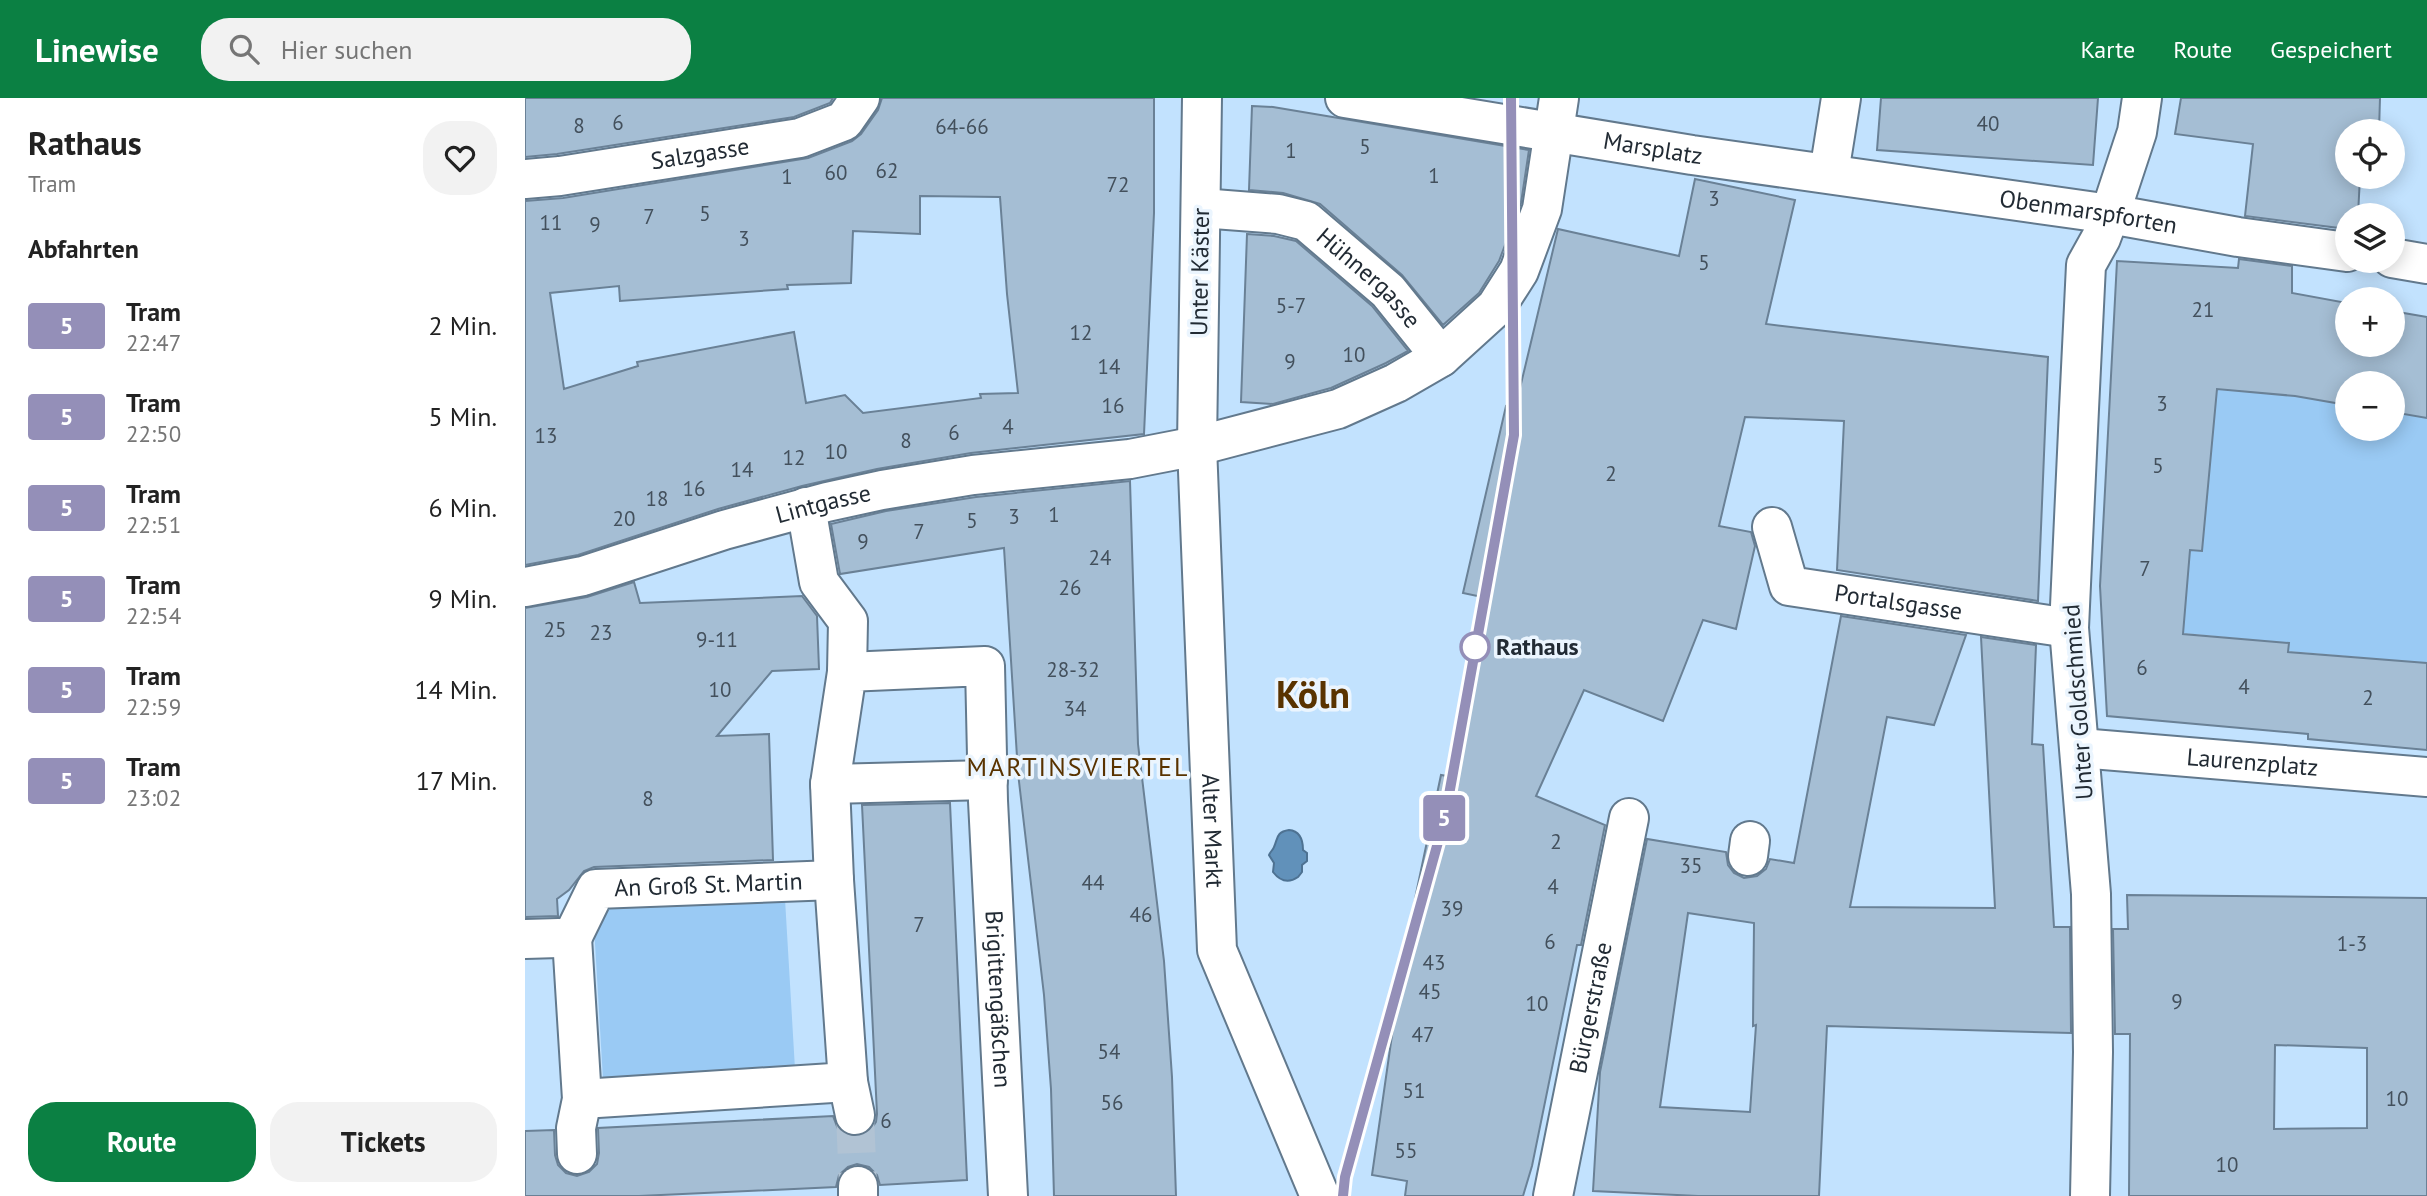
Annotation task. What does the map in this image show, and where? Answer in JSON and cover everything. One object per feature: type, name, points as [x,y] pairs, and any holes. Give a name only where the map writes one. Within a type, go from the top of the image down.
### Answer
[{"type":"street","name":"Salzgasse","points":[[525,179],[560,176],[800,138],[844,121],[860,98]]},
{"type":"street","name":"Unter Käster","points":[[1197,446],[1202,98]]},
{"type":"street","name":"Marsplatz","points":[[1345,98],[1432,114],[1557,115],[1692,155],[1829,173]]},
{"type":"street","points":[[1829,173],[1841,98]]},
{"type":"street","name":"Unter Goldschmied","points":[[2090,1196],[2091,894],[2069,628],[2086,265],[2110,214],[2137,132],[2142,98]]},
{"type":"street","points":[[1197,446],[1338,408],[1396,383],[1441,357],[1496,307],[1519,271],[1542,209],[1557,115]]},
{"type":"street","name":"Obenmarspforten","points":[[1829,173],[2335,250]]},
{"type":"street","name":"Hühnergasse","points":[[1201,208],[1278,214],[1305,221],[1388,291],[1441,357]]},
{"type":"street","points":[[2405,260],[2427,264]]},
{"type":"street","name":"Lintgasse","points":[[525,587],[583,576],[724,530],[806,507],[882,490],[973,474],[1130,459],[1197,446]]},
{"type":"street","name":"Alter Markt","points":[[1197,446],[1217,950],[1320,1196]]},
{"type":"street","name":"An Groß St. Martin","points":[[582,1099],[852,1098],[834,880],[830,784],[847,672],[848,621],[819,582],[806,507]]},
{"type":"street","name":"Portalsgasse","points":[[1772,527],[1789,586],[2069,628]]},
{"type":"street","points":[[830,784],[988,791],[985,666],[847,672]]},
{"type":"street","name":"Laurenzplatz","points":[[2080,748],[2318,754],[2425,776]]},
{"type":"street","name":"Brigittengäßchen","points":[[988,791],[1009,1196]]},
{"type":"street","name":"Bürgerstraße","points":[[1553,1196],[1629,818]]},
{"type":"street","name":"An Groß St. Martin","points":[[577,1154],[576,1128],[582,1099],[555,938],[597,889],[834,880]]},
{"type":"shaded area","points":[[525,98],[2427,98],[2427,1196],[525,1196]]},
{"type":"shaded area","points":[[2217,389],[2295,396],[2335,403],[2335,441],[2405,441],[2405,402],[2411,403],[2410,415],[2427,417],[2427,663],[2288,651],[2288,643],[2183,633],[2190,550],[2202,551]]},
{"type":"shaded area","points":[[1289,830],[1300,836],[1303,850],[1307,853],[1307,861],[1302,865],[1302,872],[1298,877],[1288,881],[1278,878],[1273,872],[1274,863],[1269,855],[1280,834]]},
{"type":"shaded area","points":[[785,899],[795,1069],[603,1079],[593,909]]},
{"type":"building","points":[[525,98],[833,98],[830,103],[794,117],[525,157]]},
{"type":"building","points":[[882,98],[1154,98],[1154,213],[1144,434],[971,453],[877,469],[718,509],[578,555],[525,565],[525,201],[563,198],[808,158],[852,141],[861,134],[878,110]],"holes":[[[920,196],[1000,197],[1018,393],[980,394],[981,398],[863,413],[845,395],[806,403],[794,332],[637,362],[638,366],[564,389],[550,293],[619,286],[620,301],[788,289],[787,285],[851,283],[853,231],[920,234]]]},
{"type":"building","points":[[1881,98],[2098,98],[2093,165],[1877,150]]},
{"type":"building","points":[[2181,98],[2380,98],[2379,119],[2335,119],[2335,189],[2359,189],[2359,203],[2335,203],[2335,227],[2245,216],[2253,144],[2175,134]]},
{"type":"building","points":[[1252,106],[1273,107],[1529,150],[1521,203],[1499,261],[1479,293],[1443,325],[1402,275],[1320,204],[1283,193],[1249,190]]},
{"type":"building","points":[[1695,179],[1795,200],[1766,324],[2048,357],[2038,601],[1837,570],[1844,421],[1745,417],[1719,526],[1751,532],[1755,546],[1736,629],[1703,620],[1663,721],[1584,690],[1536,796],[1605,825],[1581,945],[1577,945],[1532,1166],[1523,1196],[1405,1196],[1407,1181],[1372,1175],[1416,894],[1441,775],[1447,776],[1487,598],[1463,593],[1506,406],[1515,409],[1558,229],[1679,256]]},
{"type":"building","points":[[1247,234],[1296,241],[1372,306],[1408,351],[1331,388],[1273,404],[1241,402]]},
{"type":"building","points":[[2239,259],[2292,266],[2292,293],[2335,301],[2335,357],[2405,357],[2405,313],[2427,317],[2427,418],[2405,414],[2405,371],[2335,371],[2335,403],[2295,396],[2217,389],[2202,551],[2190,550],[2183,634],[2289,643],[2288,652],[2427,663],[2427,750],[2308,739],[2308,734],[2107,716],[2100,586],[2117,261],[2238,268]]},
{"type":"building","points":[[1130,481],[1138,744],[1164,961],[1176,1196],[1054,1196],[1051,1089],[1044,995],[1018,773],[1004,548],[840,574],[831,524],[886,511],[976,497]]},
{"type":"building","points":[[634,582],[640,603],[802,596],[817,616],[819,669],[772,671],[717,736],[769,734],[773,860],[594,867],[584,871],[569,890],[557,899],[558,916],[525,917],[525,608],[587,597]]},
{"type":"building","points":[[1841,616],[1966,635],[1934,725],[1887,717],[1850,907],[1995,908],[1981,637],[2036,645],[2032,744],[2043,745],[2054,927],[2070,927],[2071,1033],[1827,1026],[1819,1196],[1698,1196],[1593,1191],[1600,1072],[1647,839],[1726,852],[1728,865],[1734,873],[1744,878],[1757,876],[1766,869],[1770,859],[1794,863]],"holes":[[[1688,913],[1754,923],[1753,1026],[1756,1025],[1750,1112],[1660,1107]]]},
{"type":"building","points":[[950,803],[967,1180],[880,1185],[877,1175],[869,1167],[857,1164],[848,1167],[839,1175],[836,1187],[639,1196],[525,1196],[525,1131],[554,1130],[558,1165],[566,1173],[577,1176],[589,1172],[597,1164],[598,1128],[833,1116],[838,1129],[848,1136],[860,1136],[870,1131],[876,1122],[877,1114],[862,805]]},
{"type":"building","points":[[2127,895],[2427,898],[2427,1196],[2129,1196],[2130,1034],[2115,1034],[2113,929],[2128,929]],"holes":[[[2275,1045],[2367,1048],[2367,1128],[2274,1129]]]},
{"type":"tunnel","points":[[855,1115],[858,1186]]},
{"type":"tram line","name":"5","points":[[1343,1196],[1345,1177],[1445,817],[1514,435],[1511,98]]},
{"type":"place","name":"Rathaus","points":[[1475,647]]},
{"type":"district","name":"Köln","points":[[1313,695]]},
{"type":"district","name":"MARTINSVIERTEL","points":[[1078,767]]}]
